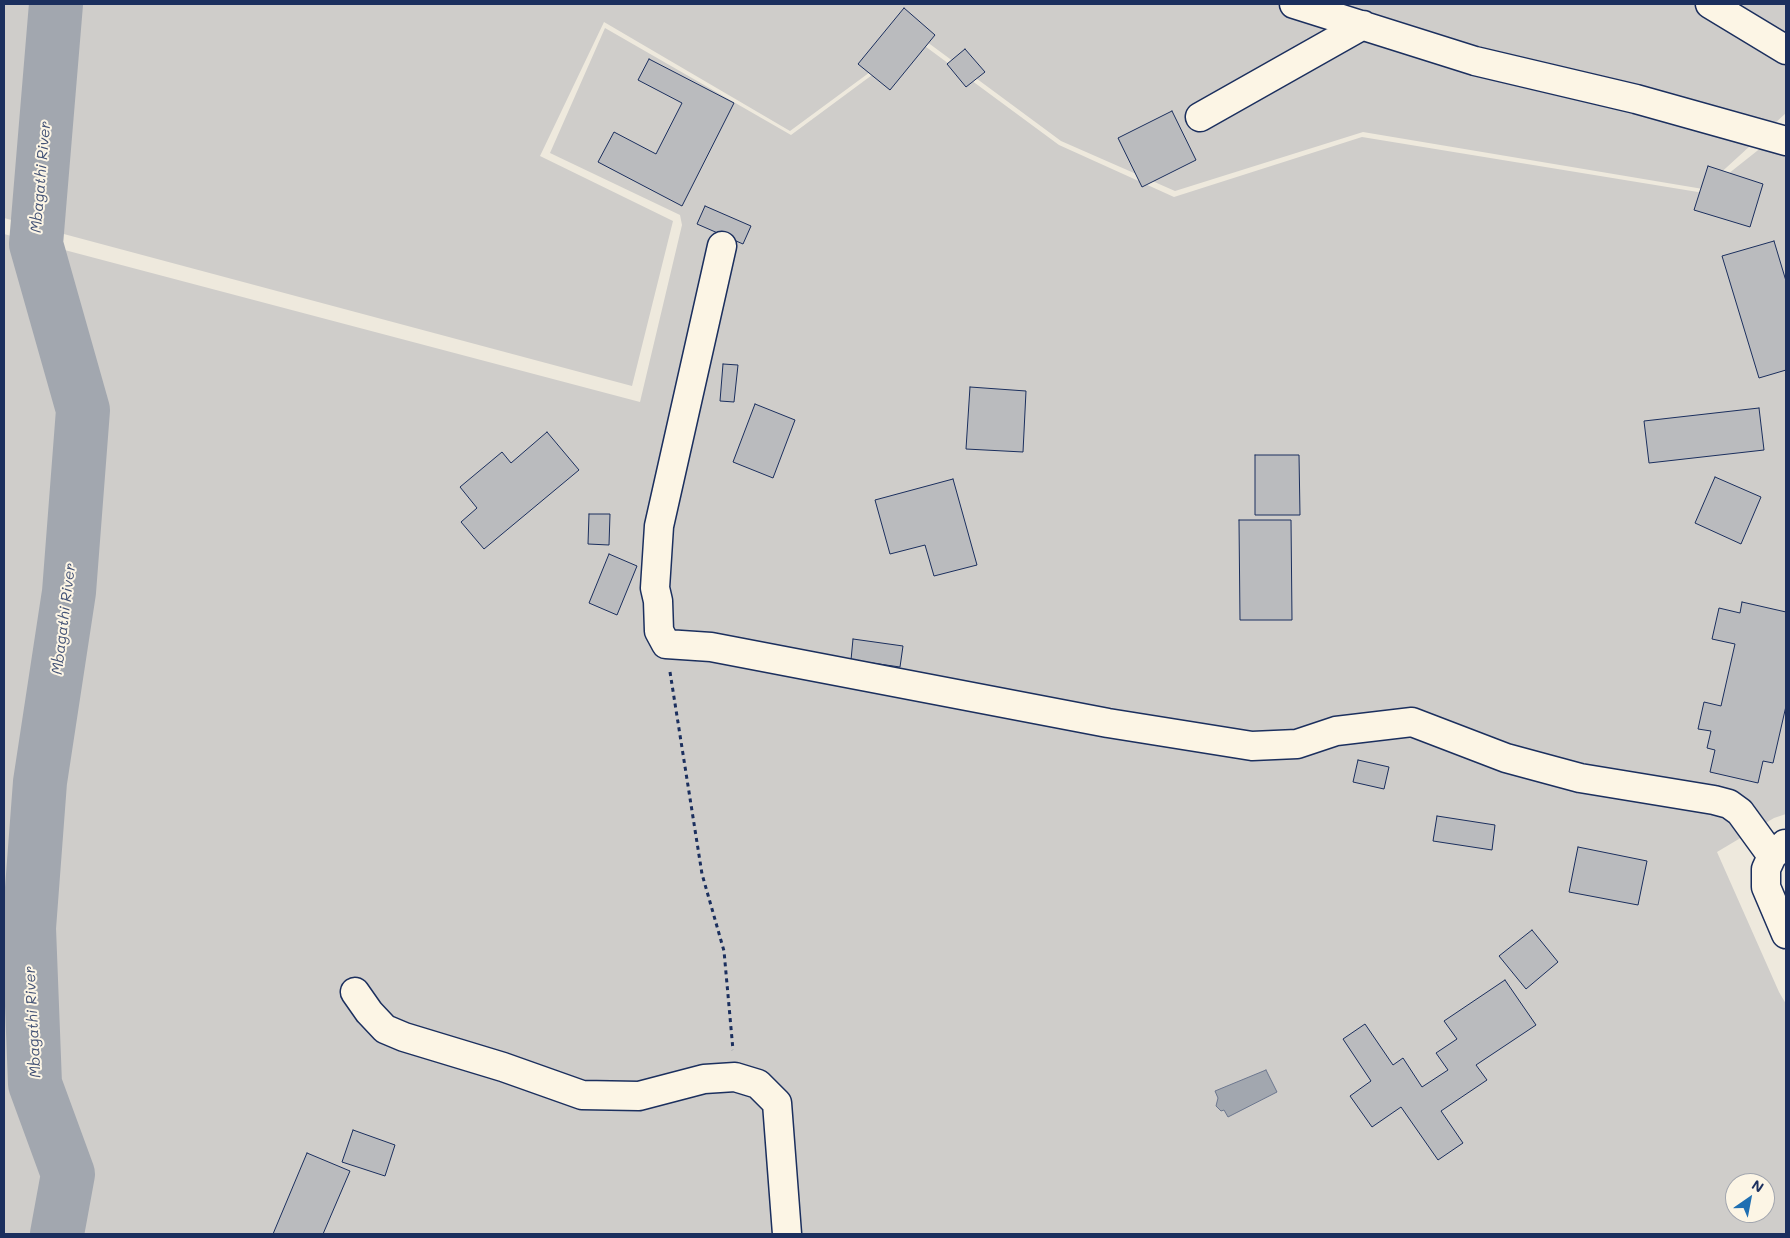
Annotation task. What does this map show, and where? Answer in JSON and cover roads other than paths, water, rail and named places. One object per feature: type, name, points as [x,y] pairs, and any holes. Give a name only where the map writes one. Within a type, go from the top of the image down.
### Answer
[{"type":"street","points":[[1294,4],[1475,61],[1636,99],[1786,141]]},
{"type":"street","points":[[1710,4],[1786,50]]},
{"type":"street","points":[[1200,117],[1363,25]]},
{"type":"street","points":[[722,246],[659,526],[655,588],[660,631],[666,644],[711,648],[1098,721],[1252,746],[1296,744],[1336,731],[1412,722],[1506,758],[1580,778],[1714,800],[1729,804],[1740,812],[1779,850],[1766,869],[1766,887],[1786,934]]},
{"type":"street","points":[[354,992],[369,1012],[386,1029],[404,1037],[503,1067],[582,1095],[639,1096],[704,1079],[735,1077],[758,1084],[777,1103],[787,1234]]},
{"type":"waterway","name":"Mbagathi River","points":[[56,4],[36,244],[83,410],[69,592],[40,782],[29,928],[35,1084],[68,1174],[57,1234]]}]
